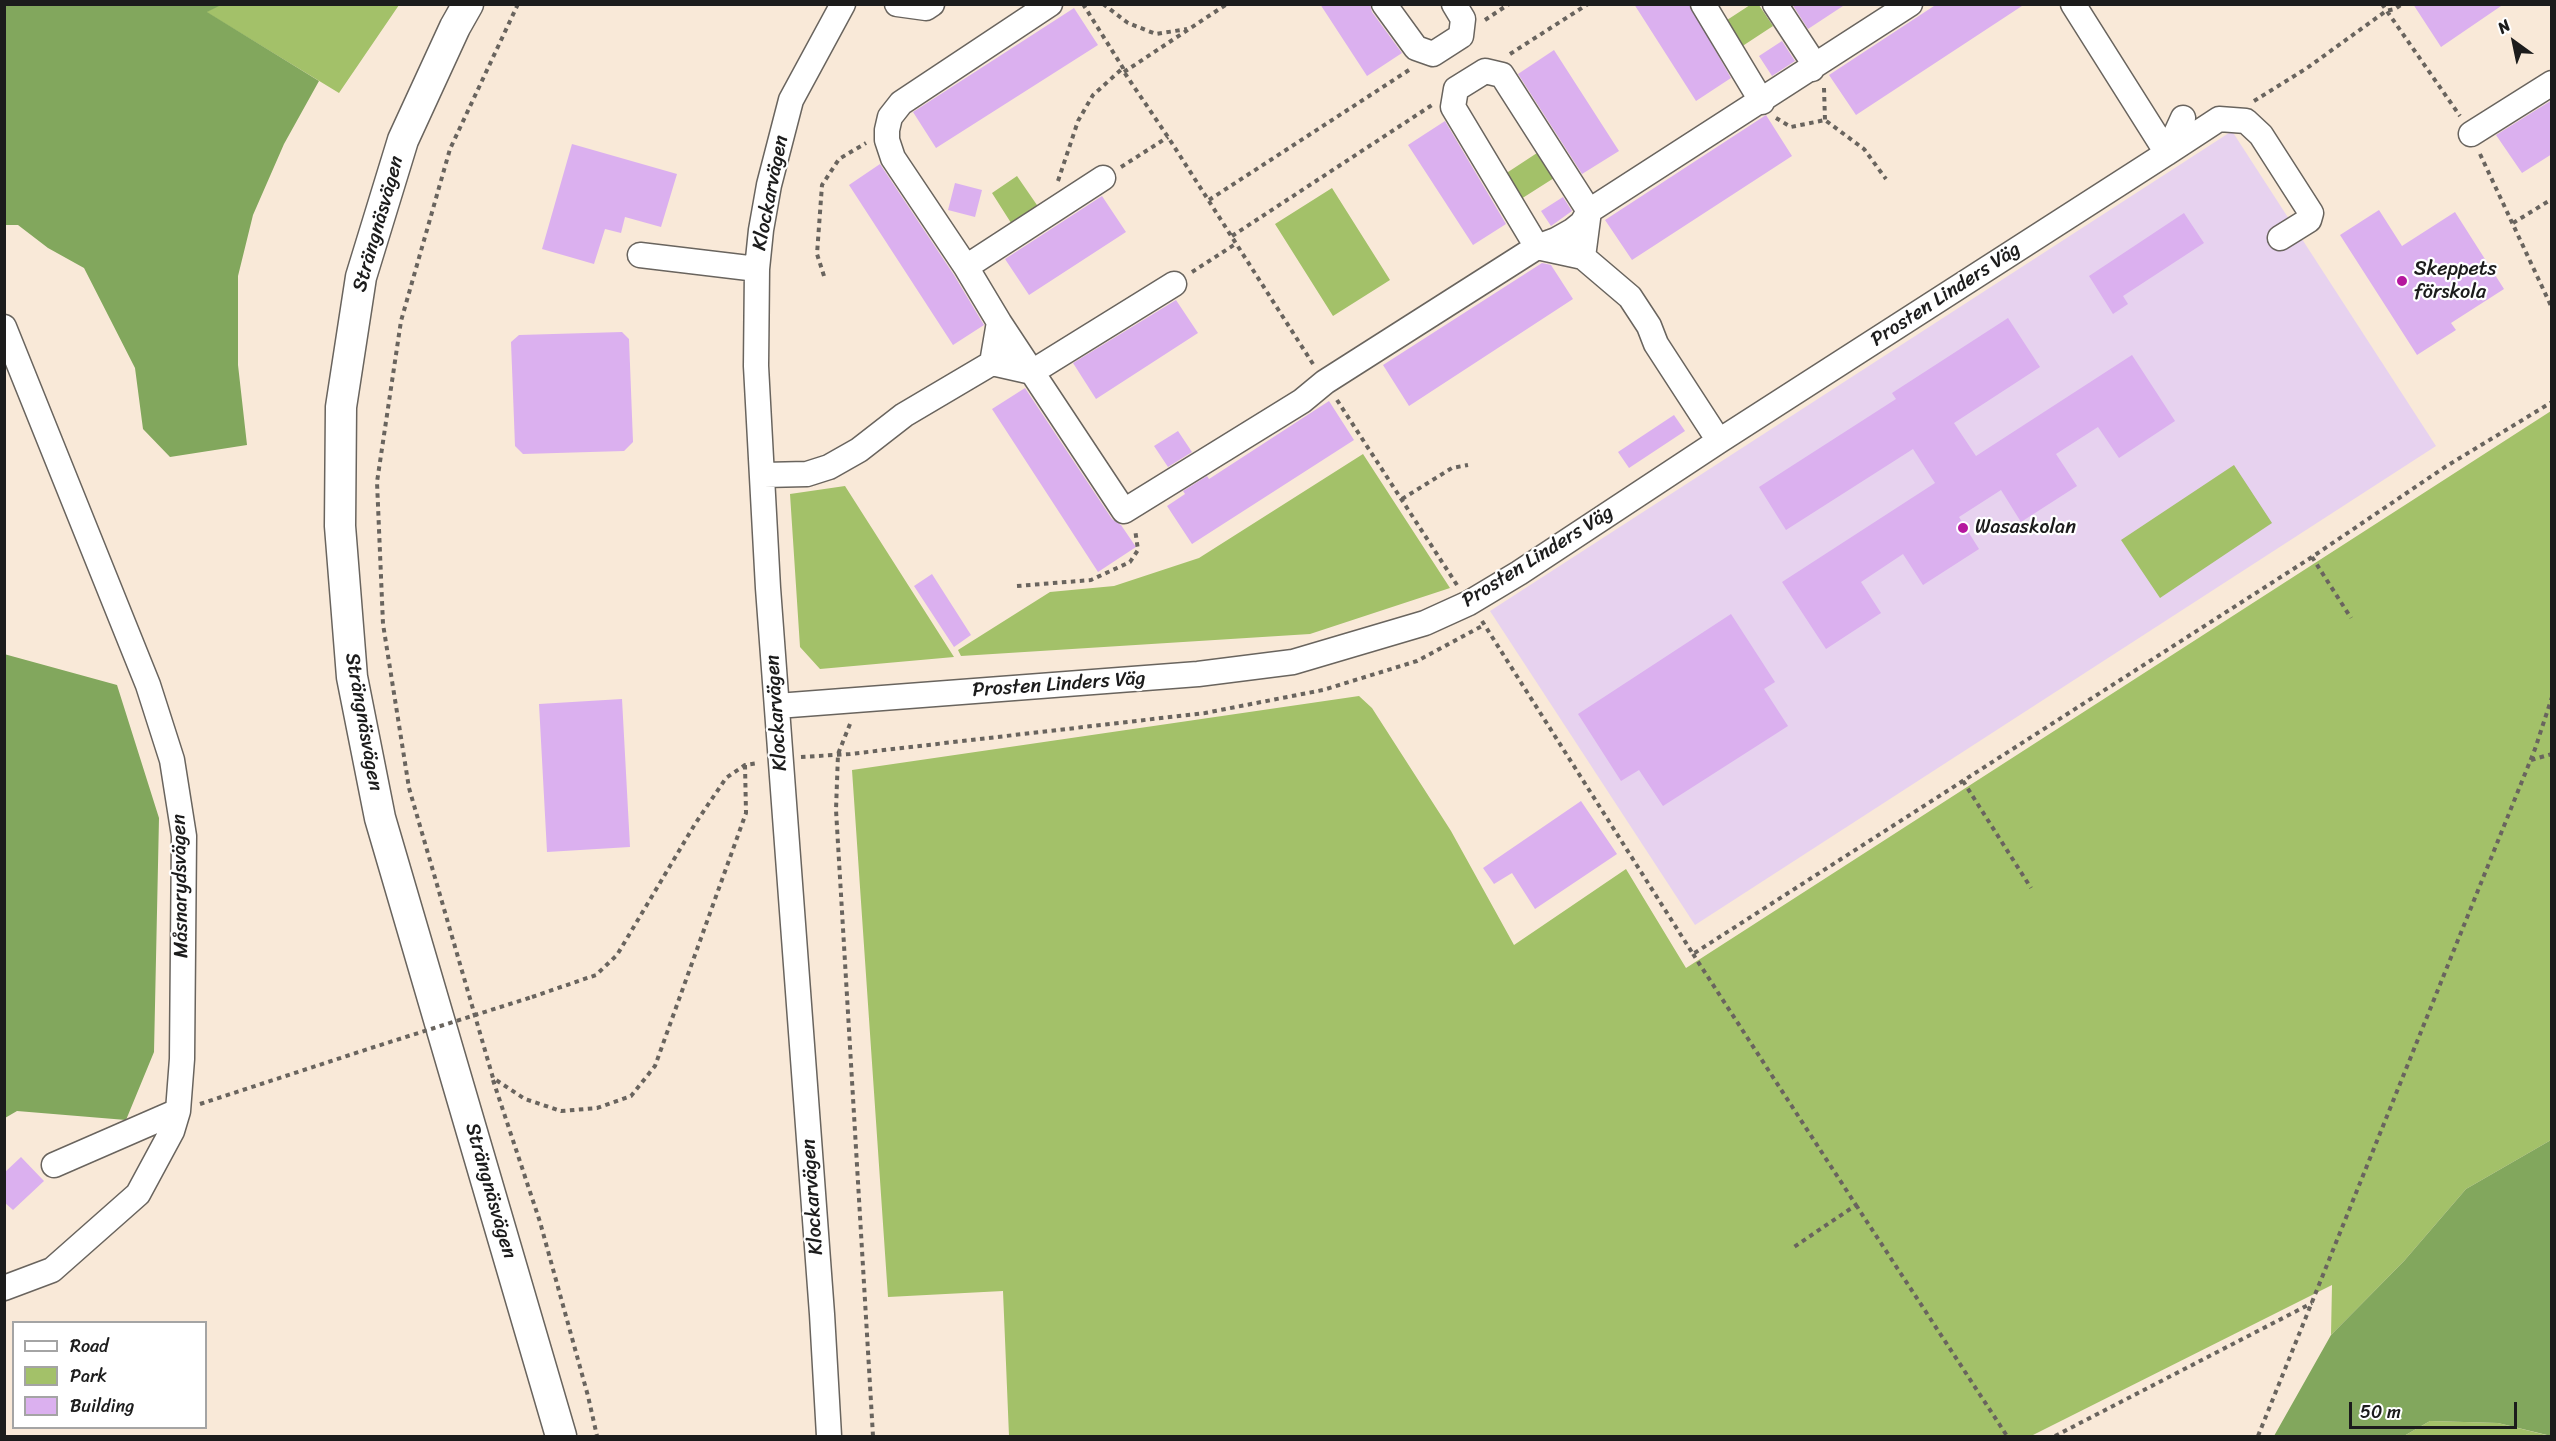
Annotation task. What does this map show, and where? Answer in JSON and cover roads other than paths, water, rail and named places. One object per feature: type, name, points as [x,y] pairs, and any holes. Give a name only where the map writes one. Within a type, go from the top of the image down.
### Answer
[{"type":"main road","name":"Strängnäsvägen","points":[[468,4],[455,27],[403,140],[361,277],[341,407],[340,526],[352,677],[380,818],[561,1437]]},
{"type":"street","name":"Klockarvägen","points":[[829,1437],[822,1314],[768,588],[764,475],[756,366],[757,269],[760,230],[769,185],[791,100],[843,4]]},
{"type":"street","points":[[897,4],[926,8],[932,4]]},
{"type":"street","points":[[1050,4],[901,103],[890,117],[887,140],[894,158],[1124,511],[1302,401],[1325,382],[1537,247],[1572,231],[1582,223],[1589,211],[1762,102],[1910,4]]},
{"type":"street","points":[[1384,4],[1416,48],[1433,54],[1461,36],[1463,19],[1454,4]]},
{"type":"street","points":[[1703,4],[1762,102]]},
{"type":"street","points":[[1775,4],[1811,59],[1812,69]]},
{"type":"street","points":[[2073,4],[2167,153]]},
{"type":"street","points":[[1583,257],[1589,211],[1502,75],[1485,71],[1456,89],[1453,107],[1537,247],[1583,257],[1630,297],[1649,326],[1656,344],[1719,441]]},
{"type":"street","points":[[2471,134],[2552,82]]},
{"type":"street","points":[[2167,153],[2183,118]]},
{"type":"street","name":"Prosten Linders Väg","points":[[777,706],[1198,674],[1293,662],[1425,623],[1469,603],[1519,573],[1719,441],[2219,119],[2246,121],[2261,135],[2311,213],[2309,220],[2280,238]]},
{"type":"street","points":[[966,267],[1103,178]]},
{"type":"street","points":[[640,255],[757,269]]},
{"type":"street","points":[[764,475],[807,474],[829,467],[859,450],[904,415],[992,363],[1032,372],[1174,284]]},
{"type":"street","points":[[992,363],[999,322]]},
{"type":"street","name":"Måsnarydsvägen","points":[[4,327],[148,686],[172,760],[184,836],[182,1059],[178,1111],[172,1131],[138,1194],[52,1270],[4,1288]]},
{"type":"street","points":[[54,1165],[178,1111]]},
{"type":"place","name":"Skeppets förskola","points":[[2402,281]]},
{"type":"place","name":"Wasaskolan","points":[[1963,528]]}]
